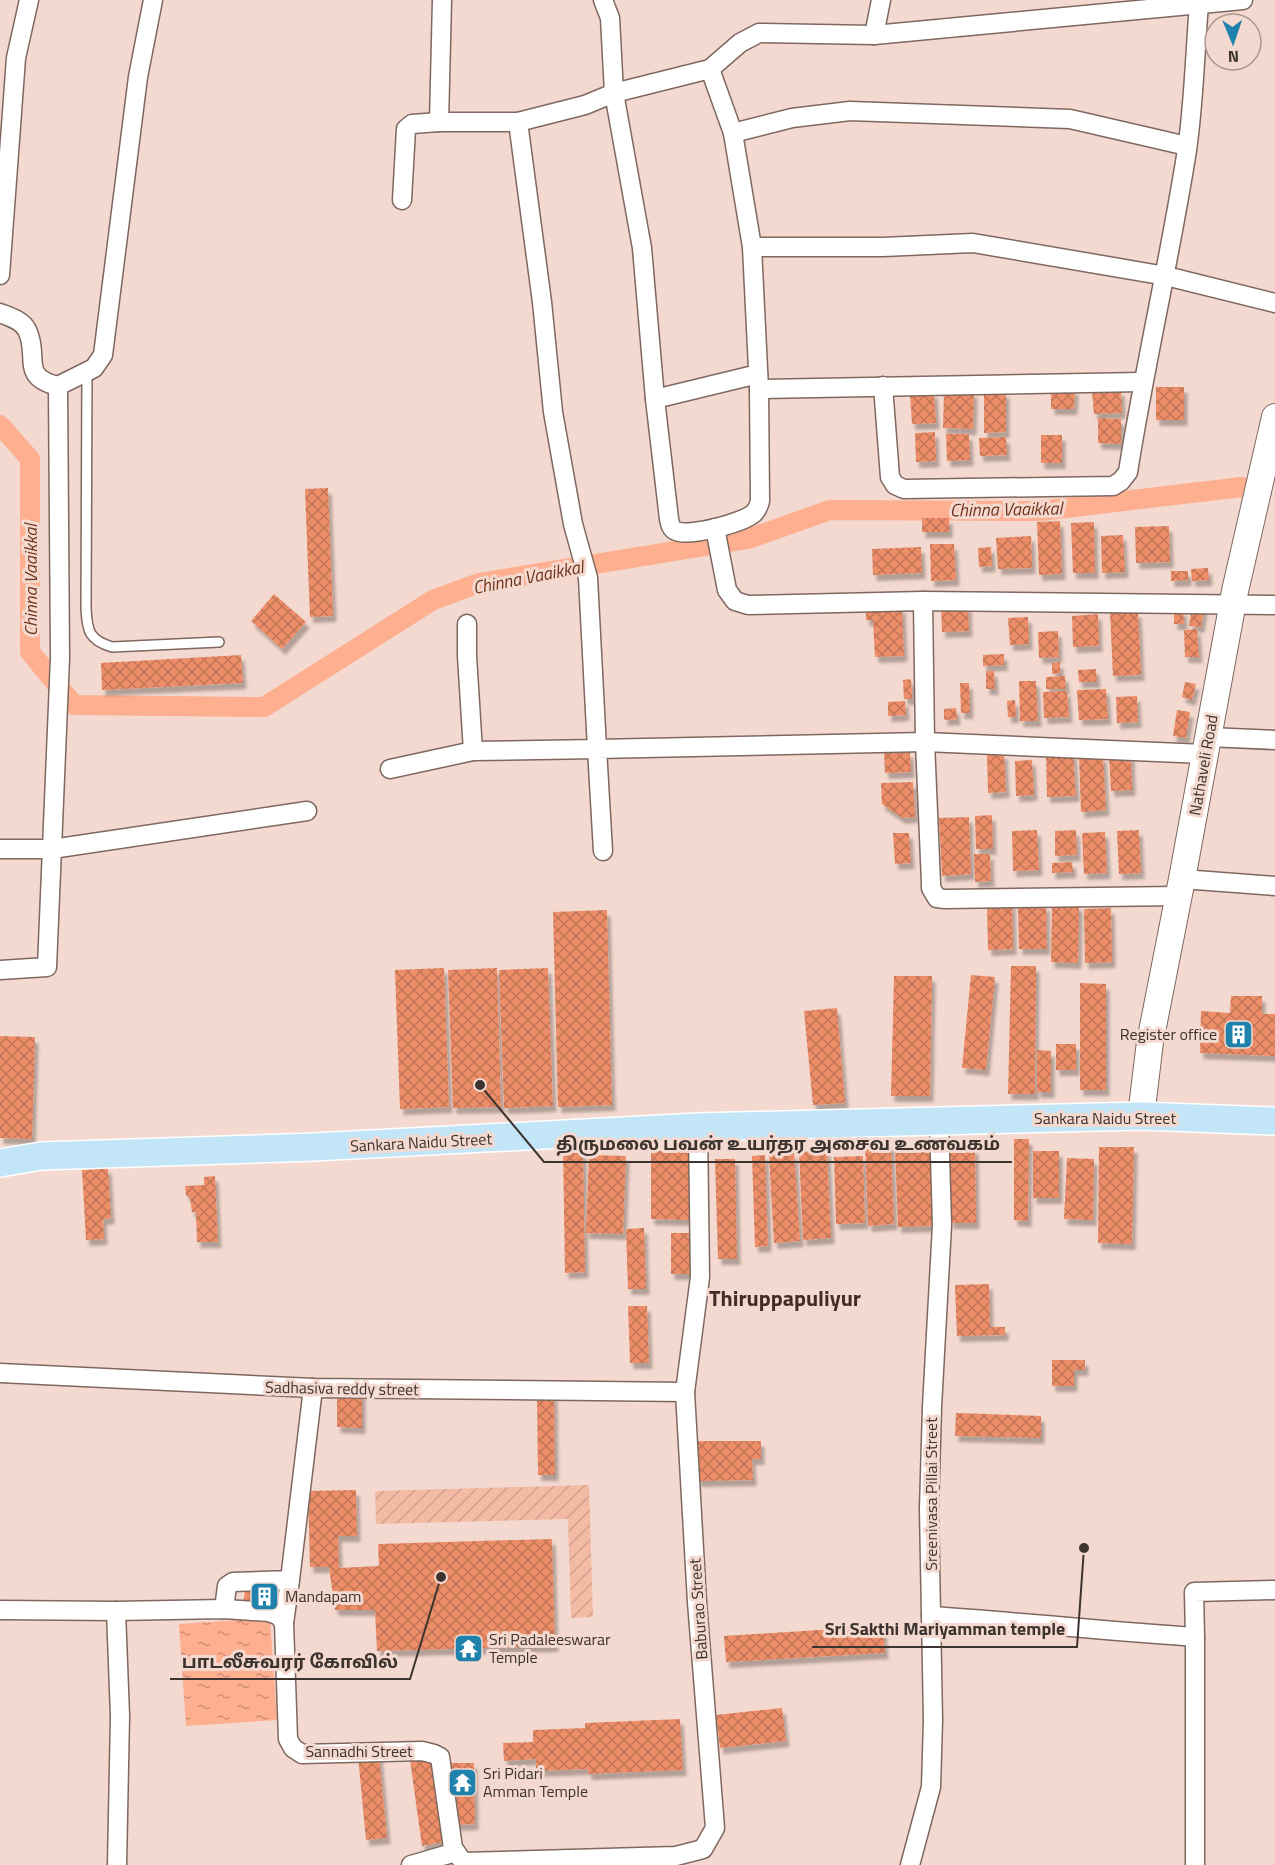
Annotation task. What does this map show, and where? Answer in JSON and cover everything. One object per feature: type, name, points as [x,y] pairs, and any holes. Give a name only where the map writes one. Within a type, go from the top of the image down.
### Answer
[{"type":"main road","name":"Sankara Naidu Street","points":[[0,1163],[41,1156],[314,1147],[698,1127],[1141,1116],[1275,1121]]},
{"type":"street","points":[[0,274],[8,58],[29,0]]},
{"type":"street","points":[[0,313],[15,319],[27,329],[34,373],[44,383],[58,386],[94,368],[103,355],[138,77],[153,0]]},
{"type":"street","points":[[439,122],[442,0]]},
{"type":"street","points":[[603,0],[610,18],[614,93],[642,248],[655,399],[670,526],[675,531],[716,533],[754,514],[758,507],[760,483],[752,247],[733,133],[710,69]]},
{"type":"street","points":[[874,35],[881,0]]},
{"type":"street","points":[[402,200],[406,129],[412,124],[518,122],[585,105],[614,93],[710,69],[740,43],[759,33],[874,35],[1243,0]]},
{"type":"street","points":[[882,386],[890,477],[895,484],[904,489],[1113,486],[1121,481],[1128,471],[1142,382],[1166,276],[1187,146],[1199,4]]},
{"type":"street","points":[[733,133],[792,118],[850,111],[1070,119],[1187,146]]},
{"type":"street","points":[[518,122],[543,302],[553,412],[573,525],[588,578],[603,851]]},
{"type":"street","points":[[752,247],[883,247],[973,243],[1166,276],[1275,303]]},
{"type":"street","points":[[655,399],[758,382],[882,386],[1142,382]]},
{"type":"street","points":[[0,970],[47,967],[60,658],[58,386]]},
{"type":"street","name":"Nathaveli Road","points":[[1141,1116],[1150,1042],[1233,604],[1275,417]]},
{"type":"street","points":[[716,533],[727,590],[735,601],[748,605],[923,601],[1275,605]]},
{"type":"street","points":[[923,601],[925,742],[931,888],[937,898],[1180,887],[1275,886]]},
{"type":"street","points":[[467,624],[473,751]]},
{"type":"street","points":[[390,768],[473,751],[925,742],[1206,746],[1275,740]]},
{"type":"street","points":[[0,849],[52,849],[307,810]]},
{"type":"street","name":"Sreenivasa Pillai Street","points":[[910,1865],[931,1787],[933,1720],[929,1509],[942,1225],[939,1121]]},
{"type":"street","name":"Baburao Street","points":[[411,1865],[461,1859],[676,1856],[703,1849],[715,1828],[685,1392],[700,1277],[698,1127]]},
{"type":"street","name":"Sadhasiva reddy street","points":[[0,1372],[314,1388],[685,1392]]},
{"type":"street","points":[[284,1623],[314,1388]]},
{"type":"street","points":[[224,1609],[227,1586],[233,1582],[290,1580]]},
{"type":"street","points":[[1195,1865],[1194,1592],[1275,1590]]},
{"type":"street","points":[[0,1610],[224,1609],[269,1612],[279,1616],[284,1623]]},
{"type":"street","points":[[116,1611],[120,1716],[117,1865]]},
{"type":"street","points":[[932,1616],[1195,1637]]},
{"type":"street","name":"Sannadhi Street","points":[[284,1623],[288,1739],[293,1748],[302,1754],[422,1751],[440,1757],[453,1848],[461,1859]]},
{"type":"lane","points":[[87,371],[86,608],[87,624],[91,635],[99,643],[112,646],[219,642]]},
{"type":"shaded area","points":[[589,1485],[593,1617],[571,1618],[568,1519],[376,1524],[375,1491]]},
{"type":"water","points":[[270,1618],[277,1720],[186,1726],[179,1624]]},
{"type":"building","points":[[1156,387],[1184,387],[1184,420],[1156,420]]},
{"type":"building","points":[[1051,388],[1075,389],[1074,409],[1051,409]]},
{"type":"building","points":[[1121,390],[1122,413],[1094,414],[1092,391]]},
{"type":"building","points":[[944,391],[974,392],[973,429],[943,428]]},
{"type":"building","points":[[934,392],[936,423],[912,424],[910,393]]},
{"type":"building","points":[[984,392],[1006,392],[1006,432],[984,433]]},
{"type":"building","points":[[1098,418],[1121,419],[1121,444],[1098,443]]},
{"type":"building","points":[[935,432],[936,461],[916,462],[915,433]]},
{"type":"building","points":[[946,434],[969,434],[970,460],[947,461]]},
{"type":"building","points":[[1041,435],[1062,435],[1062,463],[1041,463]]},
{"type":"building","points":[[1006,437],[1007,455],[980,456],[979,438]]},
{"type":"building","points":[[328,488],[333,616],[310,617],[305,489]]},
{"type":"building","points":[[922,518],[949,518],[949,532],[922,532]]},
{"type":"building","points":[[1060,521],[1062,574],[1039,575],[1037,522]]},
{"type":"building","points":[[1094,522],[1095,573],[1073,573],[1071,523]]},
{"type":"building","points":[[1169,526],[1170,562],[1136,563],[1135,527]]},
{"type":"building","points":[[1123,535],[1125,572],[1102,573],[1101,536]]},
{"type":"building","points":[[1031,536],[1032,568],[998,569],[996,538]]},
{"type":"building","points":[[930,544],[954,544],[956,580],[931,581]]},
{"type":"building","points":[[921,547],[922,573],[873,575],[872,549]]},
{"type":"building","points":[[991,547],[992,566],[979,567],[978,548]]},
{"type":"building","points":[[1208,568],[1209,580],[1192,581],[1191,569]]},
{"type":"building","points":[[1171,571],[1188,571],[1188,580],[1171,581]]},
{"type":"building","points":[[274,594],[306,622],[282,649],[251,621]]},
{"type":"building","points":[[968,604],[969,631],[942,632],[941,605]]},
{"type":"building","points":[[1192,606],[1204,607],[1201,627],[1189,626]]},
{"type":"building","points":[[902,607],[904,656],[875,657],[873,620],[866,620],[866,608]]},
{"type":"building","points":[[1174,610],[1183,610],[1184,624],[1174,624]]},
{"type":"building","points":[[1138,612],[1141,675],[1113,676],[1110,613]]},
{"type":"building","points":[[1098,614],[1099,646],[1073,647],[1072,616]]},
{"type":"building","points":[[1028,617],[1029,644],[1010,645],[1008,618]]},
{"type":"building","points":[[1197,629],[1199,657],[1185,657],[1184,630]]},
{"type":"building","points":[[1058,631],[1059,657],[1039,658],[1038,632]]},
{"type":"building","points":[[1004,654],[1004,665],[983,666],[983,655]]},
{"type":"building","points":[[241,655],[243,683],[102,690],[101,663]]},
{"type":"building","points":[[1060,662],[1060,673],[1052,674],[1052,663]]},
{"type":"building","points":[[1096,669],[1097,682],[1079,682],[1078,670]]},
{"type":"building","points":[[986,671],[994,671],[995,689],[986,689]]},
{"type":"building","points":[[1065,676],[1066,689],[1046,689],[1046,677]]},
{"type":"building","points":[[911,679],[912,699],[904,699],[903,680]]},
{"type":"building","points":[[1019,681],[1036,681],[1038,721],[1020,721]]},
{"type":"building","points":[[1185,682],[1196,684],[1192,700],[1182,697]]},
{"type":"building","points":[[960,683],[969,683],[970,713],[961,713]]},
{"type":"building","points":[[1106,689],[1108,719],[1079,720],[1077,690]]},
{"type":"building","points":[[1067,691],[1069,717],[1044,718],[1043,692]]},
{"type":"building","points":[[1137,696],[1138,722],[1117,723],[1116,697]]},
{"type":"building","points":[[1015,700],[1016,717],[1008,717],[1007,701]]},
{"type":"building","points":[[905,701],[906,715],[888,716],[888,702]]},
{"type":"building","points":[[956,708],[957,719],[944,720],[944,709]]},
{"type":"building","points":[[1177,710],[1190,712],[1186,738],[1173,736]]},
{"type":"building","points":[[910,752],[911,772],[885,773],[884,753]]},
{"type":"building","points":[[1073,752],[1076,796],[1047,797],[1046,754]]},
{"type":"building","points":[[987,753],[1004,753],[1006,792],[988,793]]},
{"type":"building","points":[[1131,755],[1132,790],[1111,791],[1109,756]]},
{"type":"building","points":[[1103,756],[1106,810],[1081,812],[1079,757]]},
{"type":"building","points":[[1032,760],[1034,795],[1016,796],[1015,761]]},
{"type":"building","points":[[913,782],[915,817],[902,818],[882,804],[881,783]]},
{"type":"building","points":[[992,815],[993,849],[976,849],[975,816]]},
{"type":"building","points":[[969,817],[971,874],[942,876],[939,818]]},
{"type":"building","points":[[1037,830],[1039,870],[1013,871],[1012,831]]},
{"type":"building","points":[[1076,830],[1077,855],[1055,856],[1055,831]]},
{"type":"building","points":[[1139,830],[1141,873],[1119,874],[1117,831]]},
{"type":"building","points":[[1105,832],[1107,873],[1084,874],[1082,833]]},
{"type":"building","points":[[893,833],[909,833],[911,863],[895,864]]},
{"type":"building","points":[[974,854],[990,854],[991,881],[975,882]]},
{"type":"building","points":[[1072,862],[1073,872],[1052,873],[1052,863]]},
{"type":"building","points":[[1012,902],[1013,949],[988,950],[987,903]]},
{"type":"building","points":[[1018,905],[1046,905],[1047,949],[1019,949]]},
{"type":"building","points":[[1052,905],[1079,905],[1078,963],[1051,962]]},
{"type":"building","points":[[1111,908],[1112,962],[1085,963],[1084,909]]},
{"type":"building","points":[[607,910],[612,1105],[558,1107],[553,912]]},
{"type":"building","points":[[1011,966],[1036,966],[1035,1094],[1008,1094]]},
{"type":"building","points":[[444,968],[449,1107],[400,1109],[395,970]]},
{"type":"building","points":[[497,968],[501,1107],[453,1108],[448,970]]},
{"type":"building","points":[[548,968],[553,1106],[504,1108],[499,970]]},
{"type":"building","points":[[971,975],[995,977],[986,1070],[962,1068]]},
{"type":"building","points":[[894,976],[932,976],[930,1096],[891,1096]]},
{"type":"building","points":[[1080,983],[1106,984],[1106,1090],[1080,1090]]},
{"type":"building","name":"Register office","points":[[1231,996],[1262,996],[1262,1014],[1275,1014],[1275,1056],[1200,1053],[1201,1011],[1230,1013]]},
{"type":"building","points":[[837,1008],[845,1103],[813,1105],[804,1011]]},
{"type":"building","points":[[0,1036],[35,1037],[32,1139],[0,1138]]},
{"type":"building","points":[[1056,1044],[1076,1044],[1076,1070],[1056,1070]]},
{"type":"building","points":[[1037,1050],[1051,1051],[1051,1092],[1037,1092]]},
{"type":"building","points":[[1014,1139],[1029,1139],[1028,1221],[1014,1220]]},
{"type":"building","points":[[891,1143],[894,1224],[868,1226],[865,1144]]},
{"type":"building","points":[[932,1145],[935,1226],[898,1227],[895,1146]]},
{"type":"building","points":[[563,1147],[583,1147],[585,1272],[565,1273]]},
{"type":"building","points":[[1099,1147],[1134,1147],[1132,1244],[1098,1243]]},
{"type":"building","points":[[949,1148],[975,1148],[976,1223],[950,1223]]},
{"type":"building","points":[[827,1150],[831,1238],[803,1240],[799,1152]]},
{"type":"building","points":[[651,1151],[692,1151],[691,1220],[651,1219]]},
{"type":"building","points":[[1033,1151],[1059,1151],[1059,1198],[1033,1198]]},
{"type":"building","points":[[794,1153],[800,1241],[774,1243],[769,1155]]},
{"type":"building","points":[[589,1155],[626,1156],[623,1234],[586,1233]]},
{"type":"building","points":[[765,1155],[768,1246],[755,1247],[752,1156]]},
{"type":"building","points":[[863,1156],[865,1223],[836,1224],[834,1157]]},
{"type":"building","points":[[1067,1158],[1094,1159],[1093,1220],[1064,1219]]},
{"type":"building","points":[[715,1159],[735,1159],[737,1259],[718,1259]]},
{"type":"building","points":[[108,1168],[111,1218],[103,1219],[104,1239],[86,1240],[82,1170]]},
{"type":"building","points":[[215,1176],[218,1242],[197,1242],[196,1212],[192,1212],[185,1186],[204,1185],[204,1177]]},
{"type":"building","points":[[644,1228],[646,1289],[628,1289],[626,1229]]},
{"type":"building","points":[[671,1233],[694,1233],[694,1274],[671,1274]]},
{"type":"building","points":[[989,1284],[990,1327],[1005,1327],[1005,1335],[957,1336],[955,1285]]},
{"type":"building","points":[[628,1306],[647,1306],[649,1363],[630,1363]]},
{"type":"building","points":[[1052,1360],[1085,1360],[1085,1370],[1074,1370],[1074,1386],[1052,1386]]},
{"type":"building","points":[[337,1390],[362,1390],[362,1428],[337,1427]]},
{"type":"building","points":[[537,1394],[554,1394],[555,1475],[538,1475]]},
{"type":"building","points":[[956,1413],[1041,1416],[1041,1438],[955,1436]]},
{"type":"building","points":[[697,1441],[761,1441],[761,1459],[752,1459],[753,1480],[697,1481]]},
{"type":"building","points":[[356,1490],[357,1536],[338,1536],[339,1568],[379,1566],[378,1544],[552,1539],[555,1646],[377,1651],[375,1610],[335,1610],[329,1567],[310,1567],[308,1491]]},
{"type":"building","name":"Mandapam","points":[[282,1588],[286,1602],[243,1604],[245,1591]]},
{"type":"building","points":[[883,1626],[885,1653],[726,1662],[724,1636]]},
{"type":"building","points":[[782,1708],[786,1741],[720,1748],[716,1715]]},
{"type":"building","points":[[680,1719],[683,1770],[588,1774],[588,1769],[536,1771],[536,1759],[504,1761],[503,1743],[533,1742],[533,1730],[585,1728],[585,1723]]},
{"type":"building","points":[[379,1755],[387,1838],[366,1840],[358,1756]]},
{"type":"building","points":[[430,1757],[443,1842],[422,1846],[410,1760]]},
{"type":"building","name":"Sri Pidari Amman Temple","points":[[450,1763],[474,1763],[475,1824],[452,1825]]},
{"type":"waterway","name":"Chinna Vaaikkal","points":[[0,425],[30,459],[30,652],[74,705],[264,707],[433,600],[479,583],[748,539],[830,510],[1040,511],[1242,487]]},
{"type":"place","name":"Register office","points":[[1238,1034]]},
{"type":"place","name":"திருமலை பவன் உயர்தர அசைவ உணவகம்","points":[[480,1085]]},
{"type":"place","name":"Sri Sakthi Mariyamman temple","points":[[1084,1548]]},
{"type":"place","name":"பாடலீசுவரர் கோவில்","points":[[441,1577]]},
{"type":"place","name":"Mandapam","points":[[264,1596]]},
{"type":"place","name":"Sri Padaleeswarar Temple","points":[[468,1648]]},
{"type":"place","name":"Sri Pidari Amman Temple","points":[[462,1782]]},
{"type":"district","name":"Thiruppapuliyur","points":[[785,1298]]}]
